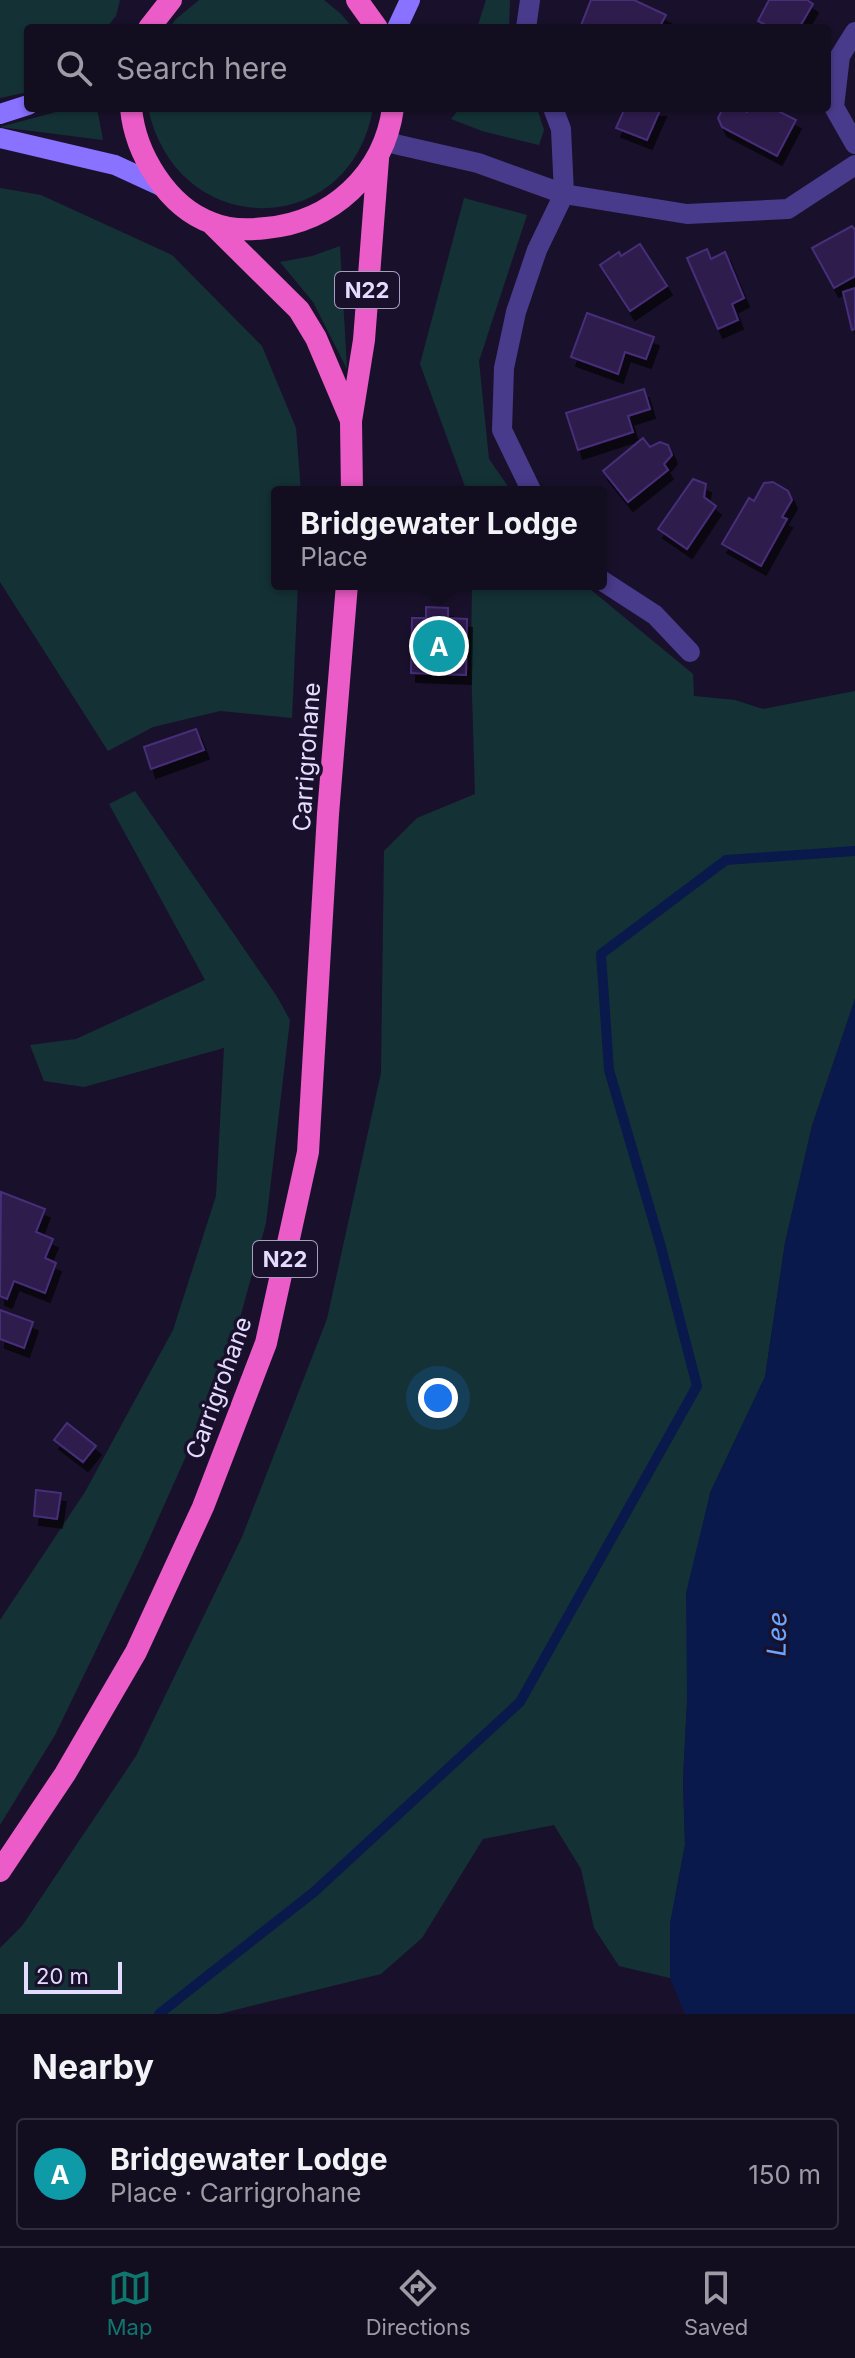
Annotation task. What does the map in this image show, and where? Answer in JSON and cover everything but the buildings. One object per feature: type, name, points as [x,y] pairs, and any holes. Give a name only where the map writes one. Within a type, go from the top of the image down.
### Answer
[{"type":"highway","points":[[357,0],[374,24]]},
{"type":"highway","name":"N22","points":[[131,112],[133,127],[145,160],[165,188],[191,211],[212,224],[299,310],[316,338],[351,421]]},
{"type":"highway","name":"N22","points":[[352,486],[351,421],[364,340],[382,150],[392,112]]},
{"type":"highway","name":"N22","points":[[212,224],[251,230],[289,226],[325,212],[355,189],[382,150]]},
{"type":"highway","name":"Carrigrohane","points":[[0,1871],[65,1774],[136,1652],[203,1507],[266,1343],[308,1152],[328,814],[347,590]]},
{"type":"main road","points":[[399,24],[410,0]]},
{"type":"main road","points":[[0,114],[24,106]]},
{"type":"main road","points":[[0,138],[115,165],[165,188]]},
{"type":"street","points":[[527,24],[530,0]]},
{"type":"street","points":[[855,32],[840,56],[834,107],[855,144]]},
{"type":"street","points":[[529,486],[502,430],[504,368],[516,312],[537,250],[564,194],[561,129],[555,112]]},
{"type":"street","points":[[382,150],[478,163],[564,194],[687,214],[788,209],[855,165]]},
{"type":"street","points":[[607,584],[655,615],[690,652]]},
{"type":"green space","points":[[0,0],[120,0],[116,16],[109,24],[24,24],[24,93],[0,98]]},
{"type":"green space","points":[[199,0],[324,0],[350,24],[172,24]]},
{"type":"green space","points":[[486,0],[510,0],[509,24],[478,24]]},
{"type":"green space","points":[[56,112],[98,112],[103,140],[0,127]]},
{"type":"green space","points":[[150,112],[372,112],[358,151],[333,183],[300,202],[263,208],[226,202],[192,184],[165,152]]},
{"type":"green space","points":[[457,112],[538,112],[544,130],[539,145],[482,131],[451,119]]},
{"type":"green space","points":[[0,188],[41,195],[172,255],[262,346],[296,428],[301,486],[271,486],[271,590],[298,590],[292,718],[220,711],[153,727],[108,751],[0,582]]},
{"type":"green space","points":[[464,198],[527,215],[479,361],[489,459],[508,486],[465,486],[420,364]]},
{"type":"green space","points":[[340,246],[347,369],[313,302],[280,262],[312,256]]},
{"type":"green space","points":[[472,590],[591,590],[693,674],[694,696],[735,700],[763,709],[855,691],[855,999],[812,1126],[785,1243],[765,1377],[710,1493],[687,1701],[683,1780],[685,1845],[670,1924],[670,1978],[619,1966],[594,1928],[581,1869],[554,1825],[483,1839],[422,1938],[381,1974],[219,2014],[0,2014],[0,1948],[22,1926],[136,1756],[242,1537],[327,1319],[381,1073],[384,851],[417,818],[475,794]]},
{"type":"green space","points":[[135,791],[276,995],[290,1020],[266,1223],[228,1362],[141,1557],[55,1735],[0,1825],[0,1620],[85,1492],[173,1330],[216,1196],[224,1048],[84,1087],[44,1081],[30,1045],[76,1039],[205,980],[109,804]]},
{"type":"water","name":"Lee","points":[[855,999],[855,2014],[685,2014],[670,1978],[670,1924],[685,1845],[686,1593],[710,1493],[765,1377],[785,1243],[812,1126]]},
{"type":"waterway","points":[[159,2014],[314,1892],[520,1702],[697,1386],[661,1247],[609,1070],[601,954],[726,860],[855,851]]},
{"type":"place","name":"Bridgewater Lodge","points":[[439,646]]}]
